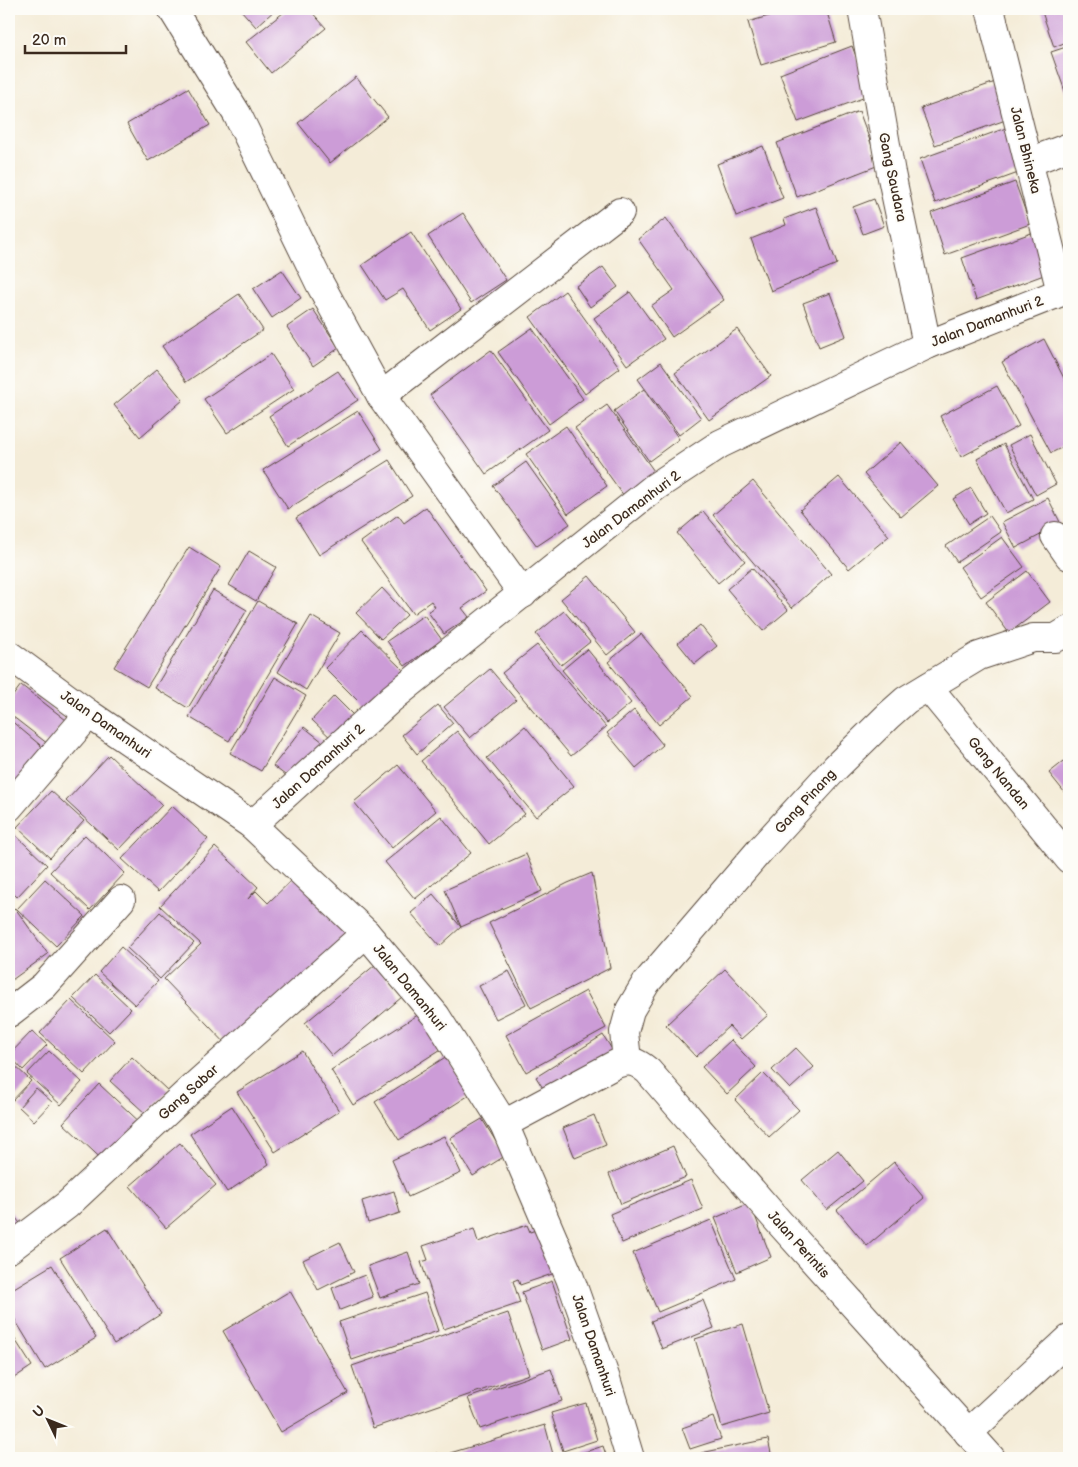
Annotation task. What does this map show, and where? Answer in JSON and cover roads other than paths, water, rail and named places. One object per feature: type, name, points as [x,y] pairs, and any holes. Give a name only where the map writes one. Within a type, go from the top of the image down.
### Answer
[{"type":"street","points":[[172,9],[237,114],[320,284],[381,396],[523,594]]},
{"type":"street","name":"Gang Saudara","points":[[862,9],[891,173],[927,345]]},
{"type":"street","name":"Jalan Bhineka","points":[[990,9],[1028,162],[1065,291]]},
{"type":"street","points":[[1028,162],[1069,147]]},
{"type":"street","points":[[381,396],[620,212]]},
{"type":"street","name":"Jalan Damanhuri 2","points":[[252,825],[392,698],[655,487],[720,444],[927,345],[1065,291]]},
{"type":"street","name":"Gang Pinang","points":[[627,1060],[624,1032],[630,1010],[646,983],[761,849],[836,767],[888,716],[906,700],[979,656],[1004,646],[1033,638],[1056,638],[1069,630]]},
{"type":"street","name":"Jalan Damanhuri","points":[[9,655],[89,714],[252,825],[366,933],[436,1016],[504,1124],[570,1278],[607,1382],[630,1458]]},
{"type":"street","name":"Gang Nandan","points":[[928,687],[1069,859]]},
{"type":"street","points":[[9,807],[89,714]]},
{"type":"street","points":[[9,1013],[44,986],[121,900]]},
{"type":"street","name":"Gang Sabar","points":[[9,1248],[67,1205],[190,1090],[366,933]]},
{"type":"street","points":[[504,1124],[627,1060]]},
{"type":"street","name":"Jalan Perintis","points":[[627,1060],[638,1063],[648,1072],[778,1221],[991,1458]]},
{"type":"street","points":[[968,1433],[1069,1339]]}]
